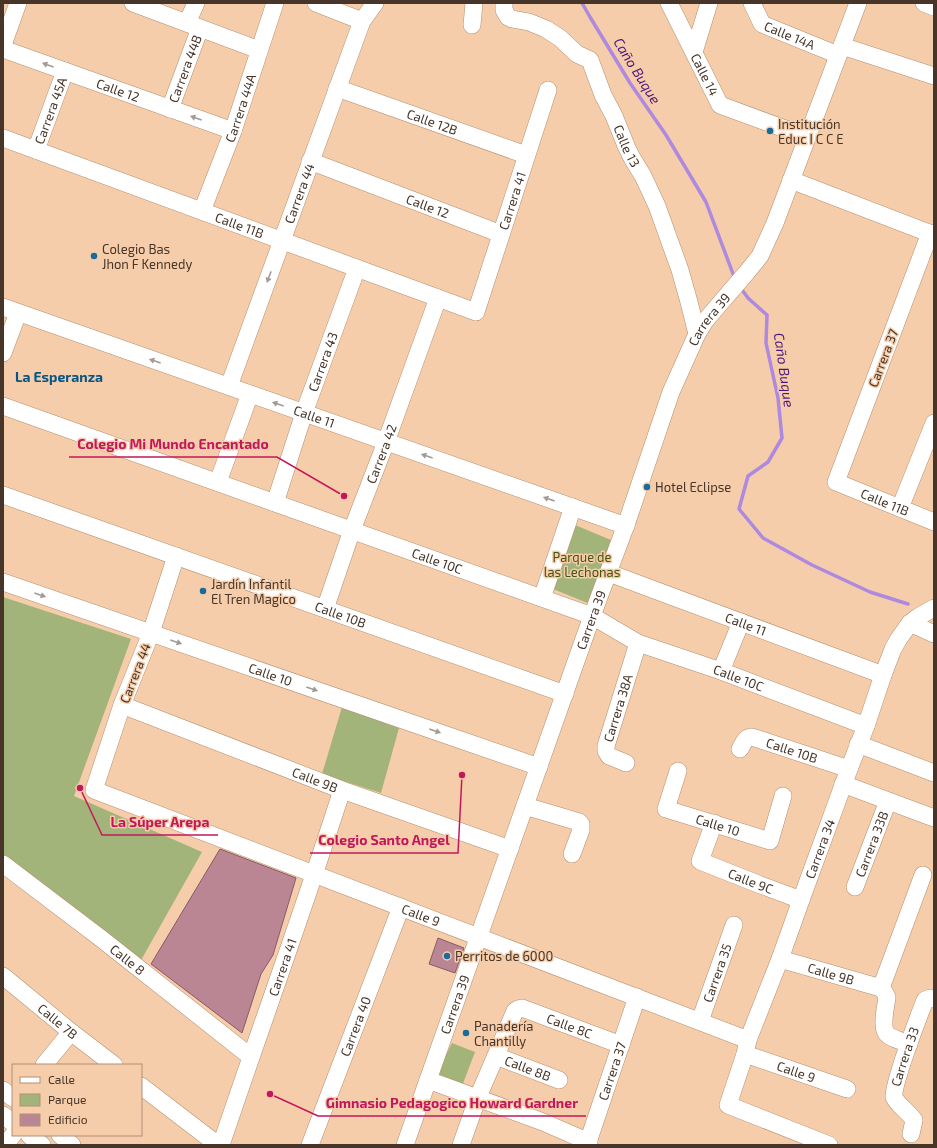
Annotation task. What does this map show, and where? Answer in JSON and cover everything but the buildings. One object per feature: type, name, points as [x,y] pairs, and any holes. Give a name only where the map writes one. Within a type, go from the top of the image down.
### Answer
[{"type":"street","points":[[3,45],[18,3]]},
{"type":"street","points":[[133,3],[259,50]]},
{"type":"street","name":"Carrera 44B","points":[[170,109],[193,25],[196,3]]},
{"type":"street","name":"Carrera 44A","points":[[202,211],[233,131],[275,3]]},
{"type":"street","points":[[316,3],[362,21]]},
{"type":"street","name":"Carrera 44","points":[[229,386],[362,21],[375,3]]},
{"type":"street","points":[[472,25],[474,3]]},
{"type":"street","name":"Calle 13","points":[[504,3],[504,10],[508,16],[546,29],[560,38],[577,54],[590,60],[603,95],[614,116],[632,158],[643,176],[657,206],[680,270],[697,334]]},
{"type":"street","name":"Calle 14","points":[[669,3],[720,105],[807,137]]},
{"type":"street","points":[[694,52],[709,3]]},
{"type":"street","name":"Calle 14A","points":[[752,3],[762,24],[840,50],[934,76]]},
{"type":"street","name":"Carrera 39","points":[[405,1145],[592,616],[626,526],[671,392],[697,334],[705,321],[760,256],[775,223],[858,3]]},
{"type":"street","points":[[924,3],[934,7]]},
{"type":"street","name":"Calle 12","points":[[3,49],[233,131]]},
{"type":"street","name":"Carrera 45A","points":[[36,150],[65,71]]},
{"type":"street","name":"Calle 12B","points":[[337,88],[526,155]]},
{"type":"street","name":"Carrera 41","points":[[476,312],[548,90]]},
{"type":"street","name":"Calle 11B","points":[[3,138],[476,312]]},
{"type":"street","name":"Calle 12","points":[[310,161],[501,234]]},
{"type":"street","points":[[791,180],[932,234]]},
{"type":"street","name":"Carrera 37","points":[[836,482],[932,234]]},
{"type":"street","name":"Carrera 43","points":[[275,503],[304,413],[357,268]]},
{"type":"street","name":"Carrera 42","points":[[325,609],[352,530],[386,442],[438,298]]},
{"type":"street","points":[[3,353],[10,310]]},
{"type":"street","name":"Calle 11","points":[[10,310],[626,526]]},
{"type":"street","points":[[218,482],[250,394]]},
{"type":"street","name":"Calle 10C","points":[[3,406],[592,616],[638,643],[721,671],[866,726]]},
{"type":"street","points":[[900,508],[934,423]]},
{"type":"street","name":"Calle 11B","points":[[836,482],[934,522]]},
{"type":"street","name":"Calle 10B","points":[[3,495],[565,694]]},
{"type":"street","points":[[542,598],[573,507]]},
{"type":"street","name":"Carrera 44","points":[[94,790],[122,705],[151,633],[176,556]]},
{"type":"street","name":"Calle 11","points":[[609,573],[883,675]]},
{"type":"street","name":"Calle 10","points":[[3,582],[539,767]]},
{"type":"street","name":"Carrera 34","points":[[829,1145],[728,1106],[746,1047],[866,726],[883,675],[898,640],[910,623],[934,608]]},
{"type":"street","points":[[721,671],[741,622]]},
{"type":"street","points":[[910,623],[934,634]]},
{"type":"street","name":"Carrera 38A","points":[[626,763],[609,756],[606,751],[606,746],[638,643]]},
{"type":"street","name":"Calle 9B","points":[[122,705],[342,790],[510,849]]},
{"type":"street","name":"Calle 10B","points":[[740,749],[746,739],[752,737],[846,777],[888,801],[934,818]]},
{"type":"street","points":[[858,744],[934,773]]},
{"type":"street","name":"Calle 10","points":[[678,771],[666,809],[770,840],[783,796]]},
{"type":"street","name":"Calle 9","points":[[94,790],[700,1020],[746,1047],[847,1089]]},
{"type":"street","name":"Carrera 41","points":[[221,1145],[315,874],[342,790]]},
{"type":"street","name":"Carrera 33B","points":[[855,887],[888,801]]},
{"type":"street","points":[[525,806],[579,822],[581,824],[581,830],[572,854]]},
{"type":"street","name":"Calle 9C","points":[[714,823],[700,861],[801,900]]},
{"type":"street","name":"Calle 8","points":[[3,864],[103,940],[251,1057]]},
{"type":"street","points":[[909,1044],[887,1035],[884,1031],[883,1026],[887,997],[881,988],[923,875]]},
{"type":"street","name":"Carrera 40","points":[[310,1145],[401,907]]},
{"type":"street","name":"Carrera 35","points":[[700,1020],[734,925]]},
{"type":"street","name":"Calle 9B","points":[[780,959],[881,988]]},
{"type":"street","name":"Calle 7B","points":[[3,976],[70,1032],[113,1064]]},
{"type":"street","name":"Carrera 37","points":[[588,1143],[637,997]]},
{"type":"street","name":"Carrera 33","points":[[911,1134],[914,1120],[894,1098],[894,1094],[909,1044],[925,1000],[930,999]]},
{"type":"street","name":"Calle 8C","points":[[496,1056],[515,1011],[522,1008],[621,1045]]},
{"type":"street","points":[[45,1064],[70,1032]]},
{"type":"street","points":[[460,1145],[478,1097],[496,1056]]},
{"type":"street","name":"Calle 8B","points":[[496,1056],[559,1080]]},
{"type":"street","points":[[428,1080],[543,1122],[588,1143]]},
{"type":"street","points":[[142,1087],[218,1145]]},
{"type":"street","points":[[3,1090],[12,1097]]},
{"type":"street","points":[[3,1115],[12,1122]]},
{"type":"street","points":[[5,1145],[12,1136]]},
{"type":"street","points":[[30,1136],[42,1145]]},
{"type":"street","points":[[61,1136],[72,1145]]},
{"type":"green space","name":"Parque de las Lechonas","points":[[575,525],[611,540],[590,604],[553,589]]},
{"type":"green space","points":[[3,597],[131,639],[74,796],[202,852],[140,962],[3,855]]},
{"type":"green space","points":[[342,707],[399,728],[381,793],[322,774]]},
{"type":"green space","points":[[452,1043],[475,1052],[462,1086],[435,1077]]},
{"type":"waterway","name":"Caño Buque","points":[[582,3],[630,83],[666,135],[706,202],[735,279]]},
{"type":"waterway","name":"Caño Buque","points":[[740,287],[748,298],[767,315],[766,343],[778,398],[782,438],[768,462],[748,476],[739,509],[763,538],[812,565],[870,592],[908,604]]},
{"type":"place","name":"Institución Educ I C C E","points":[[770,131]]},
{"type":"place","name":"Colegio Bas Jhon F Kennedy","points":[[94,256]]},
{"type":"place","name":"Hotel Eclipse","points":[[647,487]]},
{"type":"place","name":"Colegio Mi Mundo Encantado","points":[[344,496]]},
{"type":"place","name":"Jardín Infantil El Tren Magico","points":[[203,591]]},
{"type":"place","name":"Colegio Santo Angel","points":[[462,775]]},
{"type":"place","name":"La Súper Arepa","points":[[80,788]]},
{"type":"place","name":"Perritos de 6000","points":[[447,956]]},
{"type":"place","name":"Panadería Chantilly","points":[[466,1033]]},
{"type":"place","name":"Gimnasio Pedagogico Howard Gardner","points":[[270,1094]]},
{"type":"district","name":"La Esperanza","points":[[59,377]]}]
